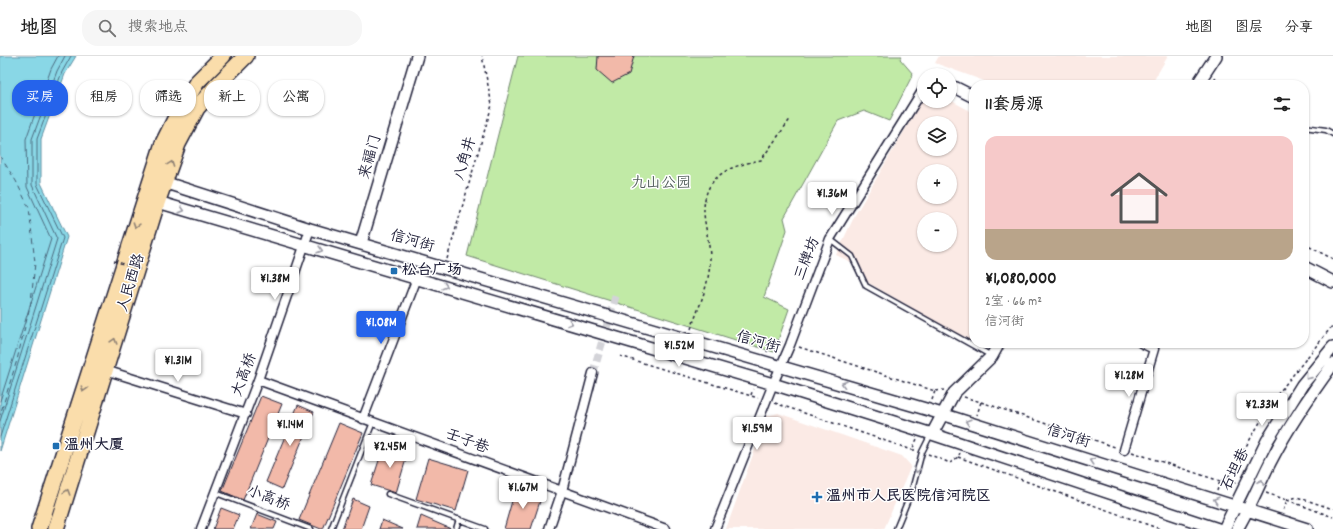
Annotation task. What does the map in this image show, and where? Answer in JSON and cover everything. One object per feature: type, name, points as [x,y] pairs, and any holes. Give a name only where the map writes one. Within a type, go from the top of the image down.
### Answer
[{"type":"highway","name":"人民西路","points":[[158,181],[163,143],[179,111],[197,82],[223,56]]},
{"type":"highway","name":"人民西路","points":[[39,529],[158,181],[197,108],[217,85],[246,56]]},
{"type":"highway","name":"人民西路","points":[[56,529],[105,370],[151,200]]},
{"type":"main road","name":"来福门","points":[[361,243],[417,56]]},
{"type":"main road","points":[[1200,80],[1216,56]]},
{"type":"main road","points":[[957,88],[969,94]]},
{"type":"main road","name":"信河街","points":[[158,181],[310,229],[688,338],[942,414],[1307,529]]},
{"type":"main road","points":[[151,200],[772,384],[932,434],[1218,529]]},
{"type":"main road","points":[[1309,270],[1333,282]]},
{"type":"main road","name":"石坦巷","points":[[1224,529],[1267,441],[1302,385],[1333,346]]},
{"type":"main road","points":[[932,434],[954,393],[992,356],[996,348]]},
{"type":"main road","points":[[1237,529],[1248,510],[1273,456],[1311,395],[1333,364]]},
{"type":"street","name":"三牌坊","points":[[716,529],[772,384],[790,345],[830,239],[917,99]]},
{"type":"street","name":"大高桥","points":[[201,529],[246,414],[310,229]]},
{"type":"street","points":[[363,419],[417,278]]},
{"type":"street","points":[[1124,450],[1154,349],[1152,348]]},
{"type":"street","points":[[105,370],[246,414]]},
{"type":"street","points":[[549,529],[562,491],[593,373]]},
{"type":"street","name":"壬子巷","points":[[258,380],[666,529]]},
{"type":"lane","points":[[1309,128],[1326,130],[1333,134]]},
{"type":"lane","points":[[830,239],[852,256],[866,286],[969,343]]},
{"type":"lane","points":[[978,348],[992,356]]},
{"type":"lane","points":[[331,529],[373,422]]},
{"type":"lane","points":[[896,529],[912,490],[922,452],[932,434]]},
{"type":"lane","name":"小高桥","points":[[216,493],[311,529]]},
{"type":"lane","points":[[388,494],[485,529]]},
{"type":"lane","points":[[456,529],[459,519]]},
{"type":"path","name":"八角井","points":[[445,267],[492,104],[482,56]]},
{"type":"path","points":[[688,338],[707,283],[710,258],[704,212],[707,192],[716,176],[736,165],[761,160],[791,118]]},
{"type":"path","points":[[1309,247],[1333,260]]},
{"type":"path","points":[[114,261],[142,270]]},
{"type":"path","points":[[772,339],[935,391]]},
{"type":"path","points":[[981,402],[1220,481]]},
{"type":"path","points":[[958,457],[1160,529]]},
{"type":"path","points":[[1333,509],[1297,498],[1287,500],[1333,516]]},
{"type":"shaded area","points":[[939,56],[1168,56],[1154,80],[981,80],[957,71],[957,68],[949,68],[935,63]]},
{"type":"shaded area","points":[[957,104],[969,110],[969,341],[858,277],[857,265],[836,255],[855,215],[918,108],[957,108]]},
{"type":"shaded area","name":"温州市人民医院信河院区","points":[[778,413],[902,456],[911,466],[884,529],[726,529],[767,416]]},
{"type":"green space","name":"九山公园","points":[[518,56],[902,56],[900,59],[913,74],[889,121],[864,111],[838,121],[784,218],[787,230],[764,297],[789,309],[774,352],[467,256]]},
{"type":"water","points":[[0,56],[76,56],[63,80],[12,80],[12,116],[49,116],[41,139],[41,183],[67,237],[0,451]]},
{"type":"building","points":[[598,56],[634,56],[629,74],[612,83],[597,70]]},
{"type":"building","points":[[261,396],[282,404],[243,500],[222,491]]},
{"type":"building","points":[[298,405],[314,412],[282,489],[266,482]]},
{"type":"building","points":[[339,423],[363,433],[323,529],[321,529],[299,520]]},
{"type":"building","points":[[384,445],[408,452],[396,493],[371,485]]},
{"type":"building","points":[[428,458],[468,470],[456,511],[416,499]]},
{"type":"building","points":[[516,487],[542,495],[531,529],[504,529]]},
{"type":"building","points":[[353,499],[369,506],[361,529],[342,529]]},
{"type":"building","points":[[221,508],[239,515],[233,529],[213,529]]},
{"type":"building","points":[[257,514],[277,522],[274,529],[251,529]]},
{"type":"building","points":[[421,516],[451,529],[417,529]]},
{"type":"building","points":[[382,520],[403,529],[379,529]]},
{"type":"ferry route","points":[[0,156],[16,181],[29,208],[35,263],[31,302],[17,360],[0,415]]},
{"type":"tunnel","points":[[593,373],[616,295]]},
{"type":"place","name":"松台广场","points":[[394,271]]},
{"type":"place","name":"温州大厦","points":[[56,446]]},
{"type":"place","name":"温州市人民医院信河院区","points":[[817,497]]}]
